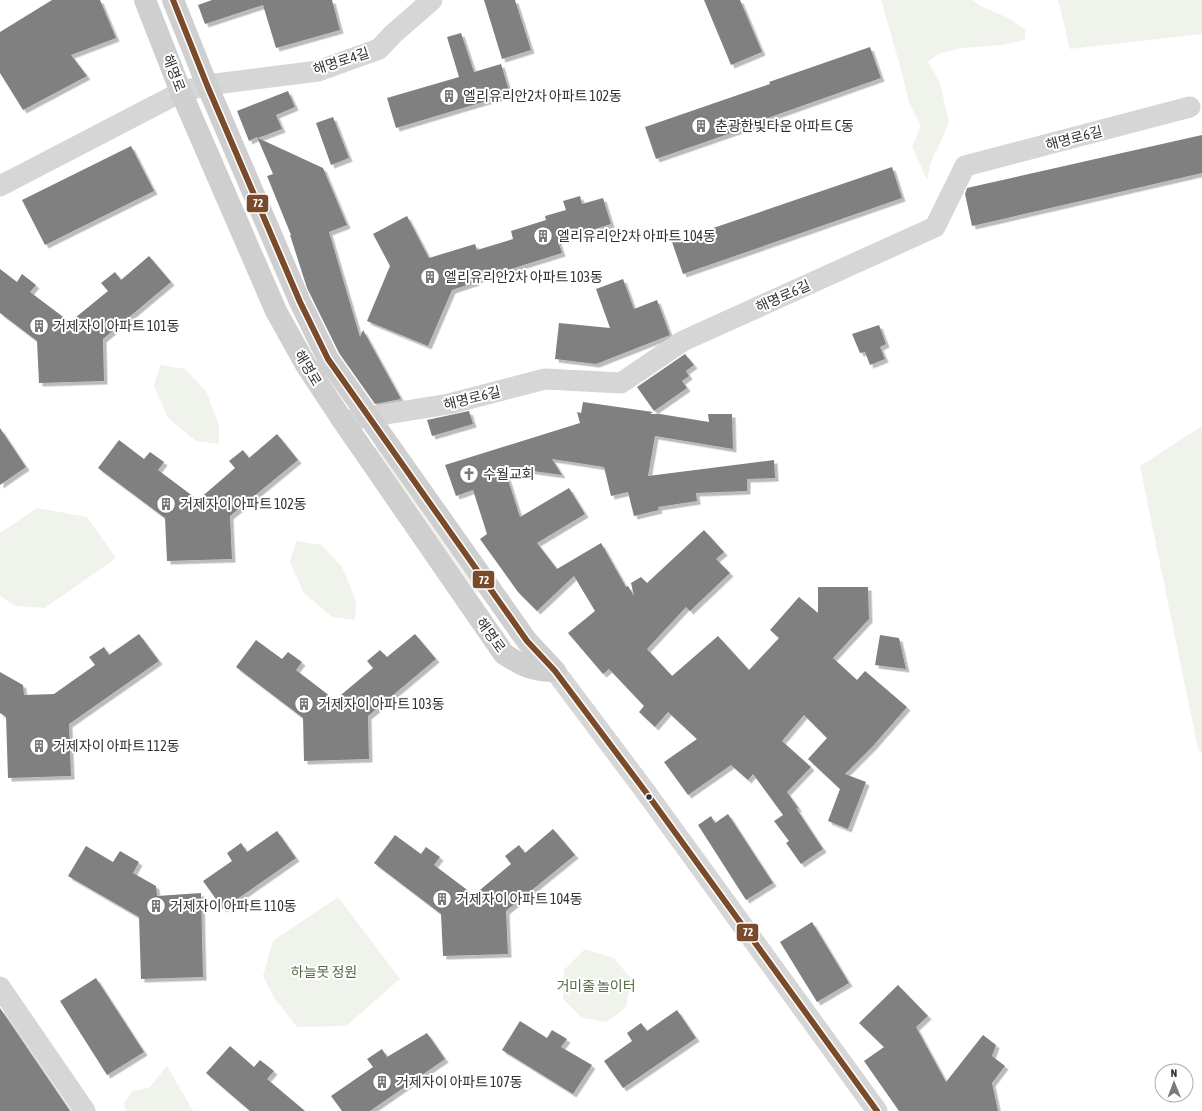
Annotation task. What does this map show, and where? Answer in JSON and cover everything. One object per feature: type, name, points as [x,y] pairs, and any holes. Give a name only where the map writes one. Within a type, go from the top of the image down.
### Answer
[{"type":"street","name":"해명로","points":[[145,0],[181,92],[276,311],[306,366],[342,421],[504,654],[520,664],[540,671],[555,671]]},
{"type":"street","name":"해명로","points":[[173,0],[207,85],[300,302],[328,359],[527,641],[555,671],[645,791],[877,1111]]},
{"type":"street","name":"해명로4길","points":[[0,186],[181,92],[207,85],[318,71],[379,49],[393,34],[432,0]]},
{"type":"street","name":"해명로6길","points":[[342,421],[449,404],[545,379],[621,383],[684,341],[935,227],[965,166],[1190,108]]},
{"type":"street","points":[[0,987],[85,1111]]},
{"type":"green space","points":[[881,0],[972,0],[981,6],[1008,18],[1025,29],[1025,40],[1001,45],[961,48],[938,54],[928,62],[940,83],[949,123],[931,162],[927,180],[912,147],[921,126],[909,103]]},
{"type":"green space","points":[[1058,0],[1202,0],[1202,34],[1070,49]]},
{"type":"green space","points":[[160,365],[185,369],[206,391],[219,425],[219,444],[196,441],[168,418],[154,386]]},
{"type":"green space","points":[[1202,426],[1202,754],[1198,749],[1140,466]]},
{"type":"green space","points":[[379,445],[482,588],[476,593],[373,449]]},
{"type":"green space","points":[[37,508],[87,517],[116,558],[45,608],[16,606],[0,596],[0,533]]},
{"type":"green space","points":[[296,541],[322,545],[342,567],[356,601],[355,620],[332,617],[304,593],[290,562]]},
{"type":"green space","name":"하늘못 정원","points":[[338,897],[400,979],[346,1026],[297,1027],[275,999],[263,976],[273,941]]},
{"type":"green space","name":"거미줄 놀이터","points":[[585,949],[614,958],[631,979],[626,1007],[607,1022],[582,1018],[563,999],[564,970]]},
{"type":"green space","points":[[167,1066],[193,1111],[126,1111],[124,1104],[132,1091],[149,1088]]},
{"type":"building","points":[[52,0],[100,0],[116,38],[71,55],[87,76],[23,110],[0,73],[0,32]]},
{"type":"building","points":[[212,0],[332,0],[340,30],[276,48],[263,5],[205,24],[198,5]]},
{"type":"building","points":[[484,0],[515,0],[531,50],[502,59]]},
{"type":"building","points":[[704,0],[740,0],[762,52],[731,65]]},
{"type":"building","name":"엘리유리안2차 아파트 102동","points":[[461,33],[474,72],[501,64],[510,94],[396,128],[387,98],[459,77],[447,37]]},
{"type":"building","points":[[870,47],[881,78],[756,122],[757,124],[656,159],[645,127],[770,84],[769,82]]},
{"type":"building","points":[[288,91],[295,107],[276,115],[282,129],[258,138],[323,168],[347,225],[329,232],[360,337],[363,330],[401,399],[375,404],[339,353],[307,288],[291,235],[267,176],[273,174],[257,137],[249,141],[237,111]]},
{"type":"building","points":[[333,117],[349,158],[331,165],[316,123]]},
{"type":"building","points":[[1202,135],[1202,173],[972,226],[965,194],[967,188]]},
{"type":"building","points":[[131,146],[154,191],[45,245],[22,200]]},
{"type":"building","points":[[892,167],[902,198],[683,274],[672,242]]},
{"type":"building","name":"엘리유리안2차 아파트 103동","points":[[580,196],[582,204],[603,198],[611,224],[558,241],[562,253],[476,280],[476,282],[452,290],[428,346],[367,321],[390,266],[373,234],[407,216],[429,258],[475,244],[477,250],[513,239],[511,231],[546,220],[545,216],[566,210],[563,201]]},
{"type":"building","name":"거제자이 아파트 101동","points":[[149,256],[171,282],[103,339],[104,381],[39,383],[37,341],[0,313],[0,269],[17,282],[22,274],[36,285],[30,292],[70,322],[108,291],[101,283],[115,272],[121,280]]},
{"type":"building","points":[[623,279],[634,309],[657,300],[670,335],[596,364],[555,359],[559,323],[610,328],[596,289]]},
{"type":"building","points":[[879,325],[886,344],[880,347],[885,359],[870,365],[865,352],[860,353],[852,334]]},
{"type":"building","points":[[685,354],[694,365],[686,371],[689,376],[682,381],[687,388],[654,411],[637,387]]},
{"type":"building","points":[[583,402],[653,412],[650,414],[660,414],[709,422],[708,414],[732,414],[733,449],[655,436],[648,476],[774,460],[775,478],[747,479],[747,491],[696,493],[697,501],[658,507],[659,510],[634,516],[628,492],[611,496],[604,467],[552,459],[562,475],[504,467],[520,517],[569,488],[585,514],[537,543],[557,569],[601,543],[626,587],[628,586],[634,596],[631,583],[641,577],[647,583],[704,530],[724,552],[716,559],[730,573],[690,611],[686,607],[647,649],[672,676],[718,636],[749,670],[779,638],[770,630],[799,597],[818,613],[818,587],[868,587],[869,619],[833,658],[857,680],[865,671],[907,707],[873,746],[845,774],[866,782],[848,829],[828,821],[840,789],[808,759],[827,738],[804,715],[782,741],[811,767],[787,792],[823,849],[801,864],[786,843],[789,841],[774,821],[783,815],[753,774],[748,780],[731,765],[688,795],[664,762],[697,739],[668,712],[655,727],[639,712],[644,706],[609,669],[603,674],[568,633],[595,611],[574,576],[537,611],[518,592],[480,539],[487,534],[473,490],[456,496],[445,465],[580,423],[577,412],[581,413]]},
{"type":"building","points":[[469,411],[473,424],[432,436],[427,420]]},
{"type":"building","points":[[0,428],[26,467],[0,485]]},
{"type":"building","name":"거제자이 아파트 102동","points":[[277,434],[298,460],[230,516],[232,559],[167,561],[165,518],[98,468],[119,440],[144,459],[150,452],[164,462],[158,470],[198,500],[235,468],[229,461],[243,450],[249,458]]},
{"type":"building","points":[[139,634],[159,661],[69,724],[71,776],[8,778],[6,717],[0,713],[0,672],[23,685],[24,695],[54,694],[95,665],[89,657],[104,647],[109,655]]},
{"type":"building","name":"거제자이 아파트 103동","points":[[415,634],[436,659],[368,716],[369,759],[304,761],[303,718],[236,667],[256,640],[282,659],[288,652],[302,662],[296,670],[335,700],[373,668],[367,661],[380,650],[387,657]]},
{"type":"building","points":[[880,635],[899,638],[906,669],[875,665]]},
{"type":"building","points":[[728,814],[773,883],[746,900],[698,825],[711,816],[715,823]]},
{"type":"building","name":"거제자이 아파트 104동","points":[[553,829],[575,855],[506,911],[508,954],[443,956],[441,914],[374,863],[395,835],[421,854],[426,847],[440,857],[434,865],[474,895],[511,864],[505,856],[519,845],[525,853]]},
{"type":"building","points":[[277,831],[296,858],[223,909],[203,881],[232,861],[227,853],[241,843],[247,852]]},
{"type":"building","name":"거제자이 아파트 110동","points":[[86,846],[113,862],[120,851],[139,862],[133,873],[156,886],[157,896],[201,893],[203,977],[141,979],[139,917],[68,876]]},
{"type":"building","points":[[812,922],[849,983],[817,1002],[780,942]]},
{"type":"building","points":[[96,978],[144,1052],[107,1075],[60,1001]]},
{"type":"building","points":[[898,985],[928,1016],[916,1027],[946,1082],[983,1035],[996,1045],[992,1056],[1005,1066],[992,1083],[998,1111],[899,1111],[864,1061],[884,1047],[859,1023]]},
{"type":"building","points":[[0,1008],[70,1111],[0,1111]]},
{"type":"building","points":[[677,1010],[696,1038],[623,1088],[604,1061],[632,1041],[627,1033],[641,1023],[647,1031]]},
{"type":"building","points":[[520,1021],[547,1038],[552,1030],[567,1039],[561,1047],[592,1065],[573,1094],[502,1050]]},
{"type":"building","name":"거제자이 아파트 107동","points":[[427,1033],[445,1059],[370,1111],[342,1111],[331,1096],[373,1067],[367,1059],[382,1049],[387,1057]]},
{"type":"building","points":[[230,1046],[254,1067],[260,1060],[274,1071],[267,1079],[305,1111],[250,1111],[206,1073]]},
{"type":"transit line","name":"72","points":[[173,0],[207,85],[300,302],[328,359],[527,641],[555,671],[645,791],[877,1111]]},
{"type":"place","name":"엘리유리안2차 아파트 102동","points":[[449,96]]},
{"type":"place","name":"춘광한빛타운 아파트 C동","points":[[701,126]]},
{"type":"place","name":"엘리유리안2차 아파트 104동","points":[[543,236]]},
{"type":"place","name":"엘리유리안2차 아파트 103동","points":[[430,277]]},
{"type":"place","name":"거제자이 아파트 101동","points":[[39,326]]},
{"type":"place","name":"수월교회","points":[[469,474]]},
{"type":"place","name":"거제자이 아파트 102동","points":[[166,504]]},
{"type":"place","name":"거제자이 아파트 103동","points":[[304,704]]},
{"type":"place","name":"거제자이 아파트 112동","points":[[39,746]]},
{"type":"place","name":"거제자이 아파트 104동","points":[[442,899]]},
{"type":"place","name":"거제자이 아파트 110동","points":[[156,906]]},
{"type":"place","name":"거제자이 아파트 107동","points":[[382,1082]]}]
